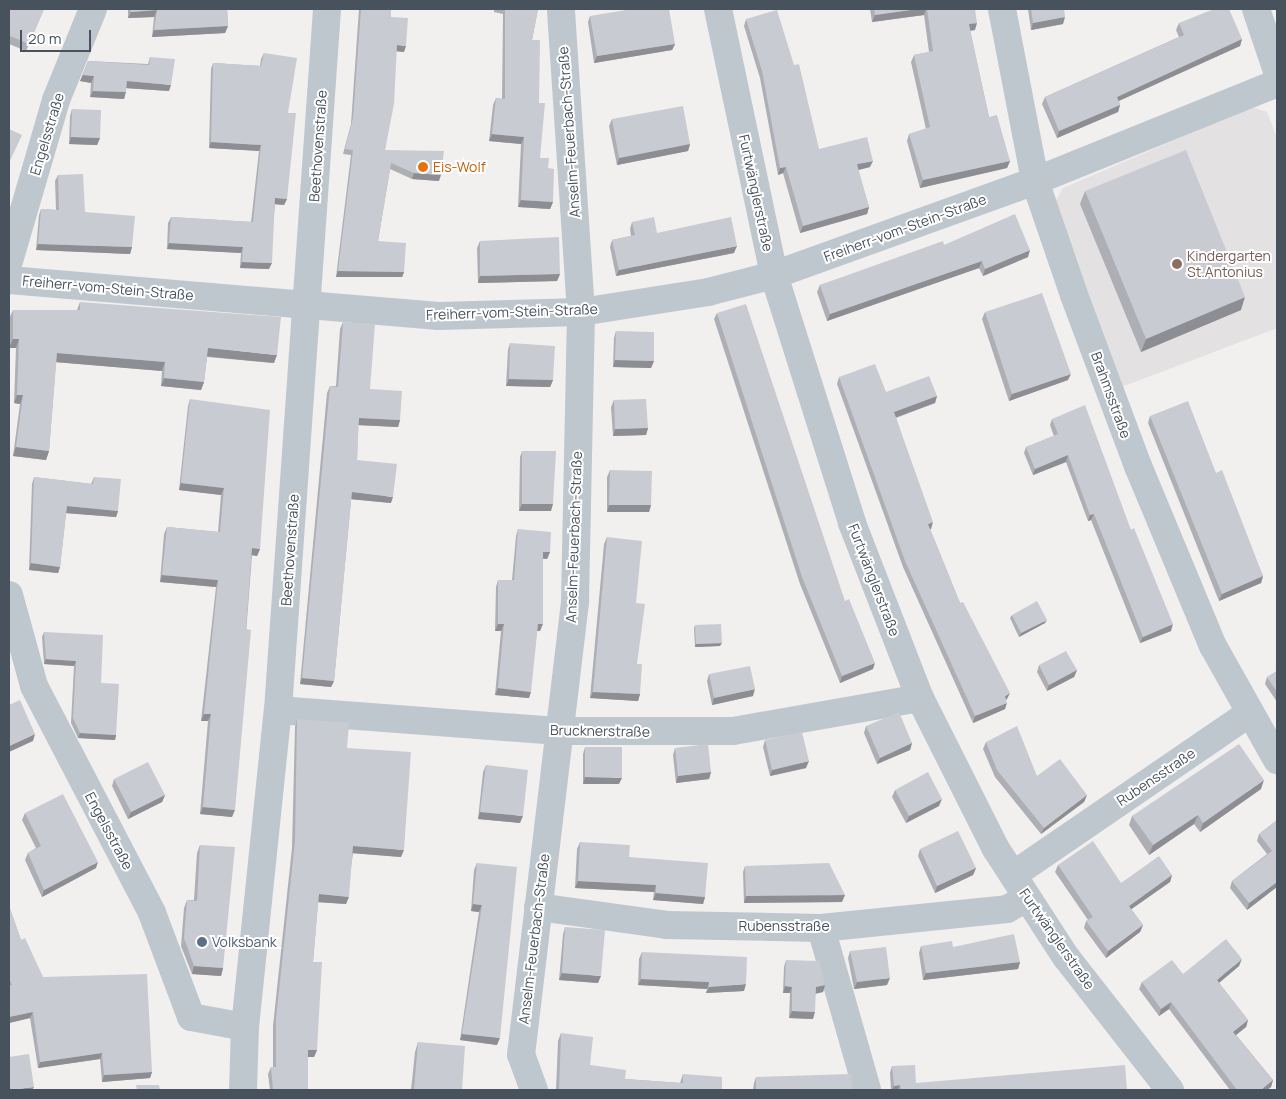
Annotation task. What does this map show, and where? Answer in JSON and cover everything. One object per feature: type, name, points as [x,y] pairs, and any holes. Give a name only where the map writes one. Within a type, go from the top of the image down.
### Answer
[{"type":"street","name":"Engelsstraße","points":[[9,261],[56,100],[93,9]]},
{"type":"street","name":"Beethovenstraße","points":[[243,1090],[245,1026],[278,710],[328,9]]},
{"type":"street","name":"Anselm-Feuerbach-Straße","points":[[534,1090],[521,1055],[574,600],[581,312],[560,9]]},
{"type":"street","name":"Furtwänglerstraße","points":[[718,9],[774,275],[852,523],[920,698],[996,850],[1027,898],[1170,1090]]},
{"type":"street","name":"Brahmsstraße","points":[[1002,9],[1035,181],[1138,466],[1213,646],[1248,714],[1277,760]]},
{"type":"street","points":[[1256,9],[1277,71]]},
{"type":"street","name":"Freiherr-vom-Stein-Straße","points":[[9,280],[438,316],[581,312],[708,292],[774,275],[1035,181],[1277,83]]},
{"type":"street","name":"Engelsstraße","points":[[9,595],[34,686],[152,913],[191,1017],[245,1026]]},
{"type":"street","name":"Brucknerstraße","points":[[278,710],[558,731],[733,732],[920,698]]},
{"type":"street","name":"Rubensstraße","points":[[1013,875],[1248,714]]},
{"type":"street","name":"Rubensstraße","points":[[538,907],[667,925],[821,928],[1007,910],[1027,898]]},
{"type":"street","points":[[821,928],[867,1090]]},
{"type":"shaded area","name":"Kindergarten St.Antonius","points":[[1251,107],[1267,112],[1277,138],[1277,328],[1119,388],[1056,200],[1063,188]]},
{"type":"building","points":[[9,9],[44,9],[29,44],[10,36],[9,40]]},
{"type":"building","points":[[130,9],[227,9],[228,26],[154,30],[157,10],[131,12]]},
{"type":"building","points":[[361,9],[391,9],[391,17],[408,18],[406,46],[397,45],[394,104],[385,150],[444,151],[441,175],[414,173],[391,163],[378,241],[406,243],[404,272],[338,271],[353,150],[345,149],[353,118]]},
{"type":"building","points":[[505,9],[538,9],[532,40],[540,40],[539,103],[545,103],[540,158],[549,158],[548,168],[554,169],[553,202],[521,200],[524,137],[492,134],[496,98],[505,99]]},
{"type":"building","points":[[632,9],[669,9],[675,44],[597,56],[590,16]]},
{"type":"building","points":[[874,9],[918,9],[875,15]]},
{"type":"building","points":[[927,9],[975,9],[977,23],[969,24],[989,117],[997,115],[1010,161],[923,180],[909,134],[930,127],[914,55],[933,51]]},
{"type":"building","points":[[1031,9],[1064,9],[1065,17],[1033,23]]},
{"type":"building","points":[[1214,9],[1229,9],[1242,39],[1117,97],[1120,105],[1059,131],[1045,97],[1184,35],[1179,23]]},
{"type":"building","points":[[777,10],[794,65],[799,64],[819,149],[867,137],[873,161],[857,164],[869,207],[803,226],[786,167],[780,168],[762,71],[746,19]]},
{"type":"building","points":[[264,53],[297,58],[288,113],[296,113],[287,199],[275,198],[272,263],[242,262],[243,247],[169,243],[171,217],[253,222],[261,145],[211,142],[213,63],[261,66]]},
{"type":"building","points":[[150,57],[175,59],[171,85],[127,81],[126,92],[93,91],[94,76],[83,75],[88,61],[149,65]]},
{"type":"building","points":[[683,106],[690,144],[619,158],[612,119]]},
{"type":"building","points":[[72,109],[101,110],[100,138],[71,137]]},
{"type":"building","points":[[9,129],[22,135],[9,163]]},
{"type":"building","points":[[1186,150],[1245,297],[1146,339],[1085,191]]},
{"type":"building","points":[[83,174],[85,212],[135,216],[132,247],[38,244],[41,209],[59,210],[58,175]]},
{"type":"building","points":[[1015,214],[1030,250],[985,269],[982,261],[830,314],[820,285],[943,241],[944,245]]},
{"type":"building","points":[[654,217],[657,233],[731,217],[737,246],[619,270],[612,240],[635,235],[632,222]]},
{"type":"building","points":[[559,237],[560,274],[480,276],[480,241]]},
{"type":"building","points":[[1042,293],[1071,374],[1012,394],[985,312]]},
{"type":"building","points":[[80,302],[281,317],[277,355],[208,348],[204,382],[164,378],[165,362],[57,353],[49,451],[16,447],[23,395],[17,395],[19,339],[13,339],[13,310],[80,310]]},
{"type":"building","points":[[746,304],[845,601],[849,599],[875,663],[842,676],[802,577],[717,313]]},
{"type":"building","points":[[343,322],[375,324],[370,389],[402,391],[400,420],[359,418],[357,460],[397,464],[393,497],[352,492],[334,681],[302,678],[330,386],[338,387]]},
{"type":"building","points":[[616,331],[654,332],[654,361],[615,360]]},
{"type":"building","points":[[510,343],[555,346],[553,380],[509,379]]},
{"type":"building","points":[[875,364],[886,392],[929,376],[937,396],[894,412],[933,522],[928,524],[960,603],[963,602],[1010,693],[1005,696],[1007,703],[975,716],[905,561],[839,377]]},
{"type":"building","points":[[190,399],[270,410],[260,549],[252,548],[246,629],[251,630],[235,810],[203,807],[211,714],[204,714],[218,580],[162,575],[167,527],[220,532],[224,488],[181,483]]},
{"type":"building","points":[[646,399],[648,428],[615,429],[614,400]]},
{"type":"building","points":[[1188,401],[1216,473],[1222,470],[1263,576],[1222,594],[1150,416]]},
{"type":"building","points":[[1085,405],[1131,530],[1134,528],[1173,624],[1143,637],[1094,514],[1090,515],[1068,455],[1035,469],[1026,447],[1058,434],[1052,419]]},
{"type":"building","points":[[522,451],[556,451],[553,504],[522,504]]},
{"type":"building","points":[[610,470],[652,471],[651,505],[609,505]]},
{"type":"building","points":[[34,477],[93,484],[94,477],[121,479],[118,511],[67,506],[60,567],[31,563]]},
{"type":"building","points":[[518,529],[551,532],[550,552],[543,552],[543,624],[538,624],[531,692],[498,688],[504,624],[498,624],[498,580],[514,580]]},
{"type":"building","points":[[607,537],[642,541],[636,603],[645,604],[637,664],[642,664],[640,694],[593,692]]},
{"type":"building","points":[[1037,601],[1047,620],[1021,633],[1012,615]]},
{"type":"building","points":[[721,624],[722,643],[696,644],[695,625]]},
{"type":"building","points":[[44,632],[103,635],[101,683],[119,684],[116,735],[80,733],[73,718],[76,661],[46,659]]},
{"type":"building","points":[[1066,651],[1077,670],[1049,685],[1039,665]]},
{"type":"building","points":[[750,666],[755,689],[714,698],[709,674]]},
{"type":"building","points":[[1277,671],[1277,692],[1267,677]]},
{"type":"building","points":[[20,700],[35,734],[9,746],[9,705]]},
{"type":"building","points":[[899,712],[912,743],[880,758],[866,726]]},
{"type":"building","points":[[297,719],[349,723],[347,748],[411,752],[404,850],[353,846],[349,897],[319,894],[313,962],[322,962],[317,1050],[308,1050],[308,1090],[273,1090],[271,1067],[276,1067],[276,1019],[295,841]]},
{"type":"building","points":[[1017,726],[1037,776],[1060,759],[1087,795],[1044,828],[997,770],[986,742]]},
{"type":"building","points":[[802,732],[809,761],[772,770],[765,740]]},
{"type":"building","points":[[708,744],[711,772],[678,776],[675,748]]},
{"type":"building","points":[[1239,744],[1264,780],[1203,823],[1198,815],[1153,845],[1132,816]]},
{"type":"building","points":[[585,747],[622,747],[622,778],[585,777]]},
{"type":"building","points":[[148,762],[165,795],[131,812],[114,779]]},
{"type":"building","points":[[486,765],[528,770],[523,816],[480,812]]},
{"type":"building","points":[[928,772],[942,799],[909,816],[895,790]]},
{"type":"building","points":[[63,794],[98,862],[44,890],[28,853],[41,846],[25,813]]},
{"type":"building","points":[[1277,820],[1277,882],[1249,903],[1232,881],[1272,851],[1259,834]]},
{"type":"building","points":[[958,831],[976,868],[937,886],[920,849]]},
{"type":"building","points":[[1093,841],[1121,883],[1159,856],[1172,875],[1129,906],[1143,925],[1108,951],[1086,921],[1093,917],[1058,865]]},
{"type":"building","points":[[580,842],[630,845],[629,857],[708,863],[705,897],[656,893],[656,885],[578,881]]},
{"type":"building","points":[[200,845],[235,847],[223,968],[194,966],[184,938],[187,900],[197,901]]},
{"type":"building","points":[[477,863],[517,867],[500,1038],[462,1034],[482,905],[473,904]]},
{"type":"building","points":[[829,863],[845,895],[746,896],[745,866]]},
{"type":"building","points":[[9,906],[21,940],[25,938],[43,977],[147,974],[152,1072],[104,1075],[102,1053],[40,1062],[33,1012],[9,1017],[9,986],[12,985],[9,978]]},
{"type":"building","points":[[565,927],[605,930],[601,976],[562,973]]},
{"type":"building","points":[[1014,934],[1020,962],[926,973],[921,946],[952,941],[953,947]]},
{"type":"building","points":[[1226,939],[1242,959],[1217,980],[1248,1020],[1233,1032],[1273,1080],[1261,1090],[1237,1090],[1171,1002],[1161,1009],[1142,982],[1172,960],[1183,974]]},
{"type":"building","points":[[886,947],[890,978],[857,982],[850,951]]},
{"type":"building","points":[[642,952],[747,957],[746,984],[709,987],[709,982],[641,979]]},
{"type":"building","points":[[786,960],[819,961],[825,985],[816,987],[815,1012],[792,1011],[792,987],[785,986]]},
{"type":"building","points":[[561,1033],[593,1037],[590,1065],[626,1070],[625,1079],[683,1083],[683,1074],[722,1077],[722,1090],[559,1090]]},
{"type":"building","points":[[418,1042],[465,1046],[462,1090],[414,1090]]},
{"type":"building","points":[[29,1054],[34,1087],[9,1090],[9,1057]]},
{"type":"building","points":[[915,1065],[916,1083],[1125,1065],[1127,1090],[901,1090],[900,1085],[894,1086],[892,1066]]},
{"type":"building","points":[[851,1074],[853,1090],[756,1090],[756,1077]]},
{"type":"building","points":[[136,1085],[159,1085],[160,1090],[137,1090]]},
{"type":"place","name":"Eis-Wolf","points":[[423,167]]},
{"type":"place","name":"Kindergarten St.Antonius","points":[[1177,264]]},
{"type":"place","name":"Volksbank","points":[[202,942]]}]
